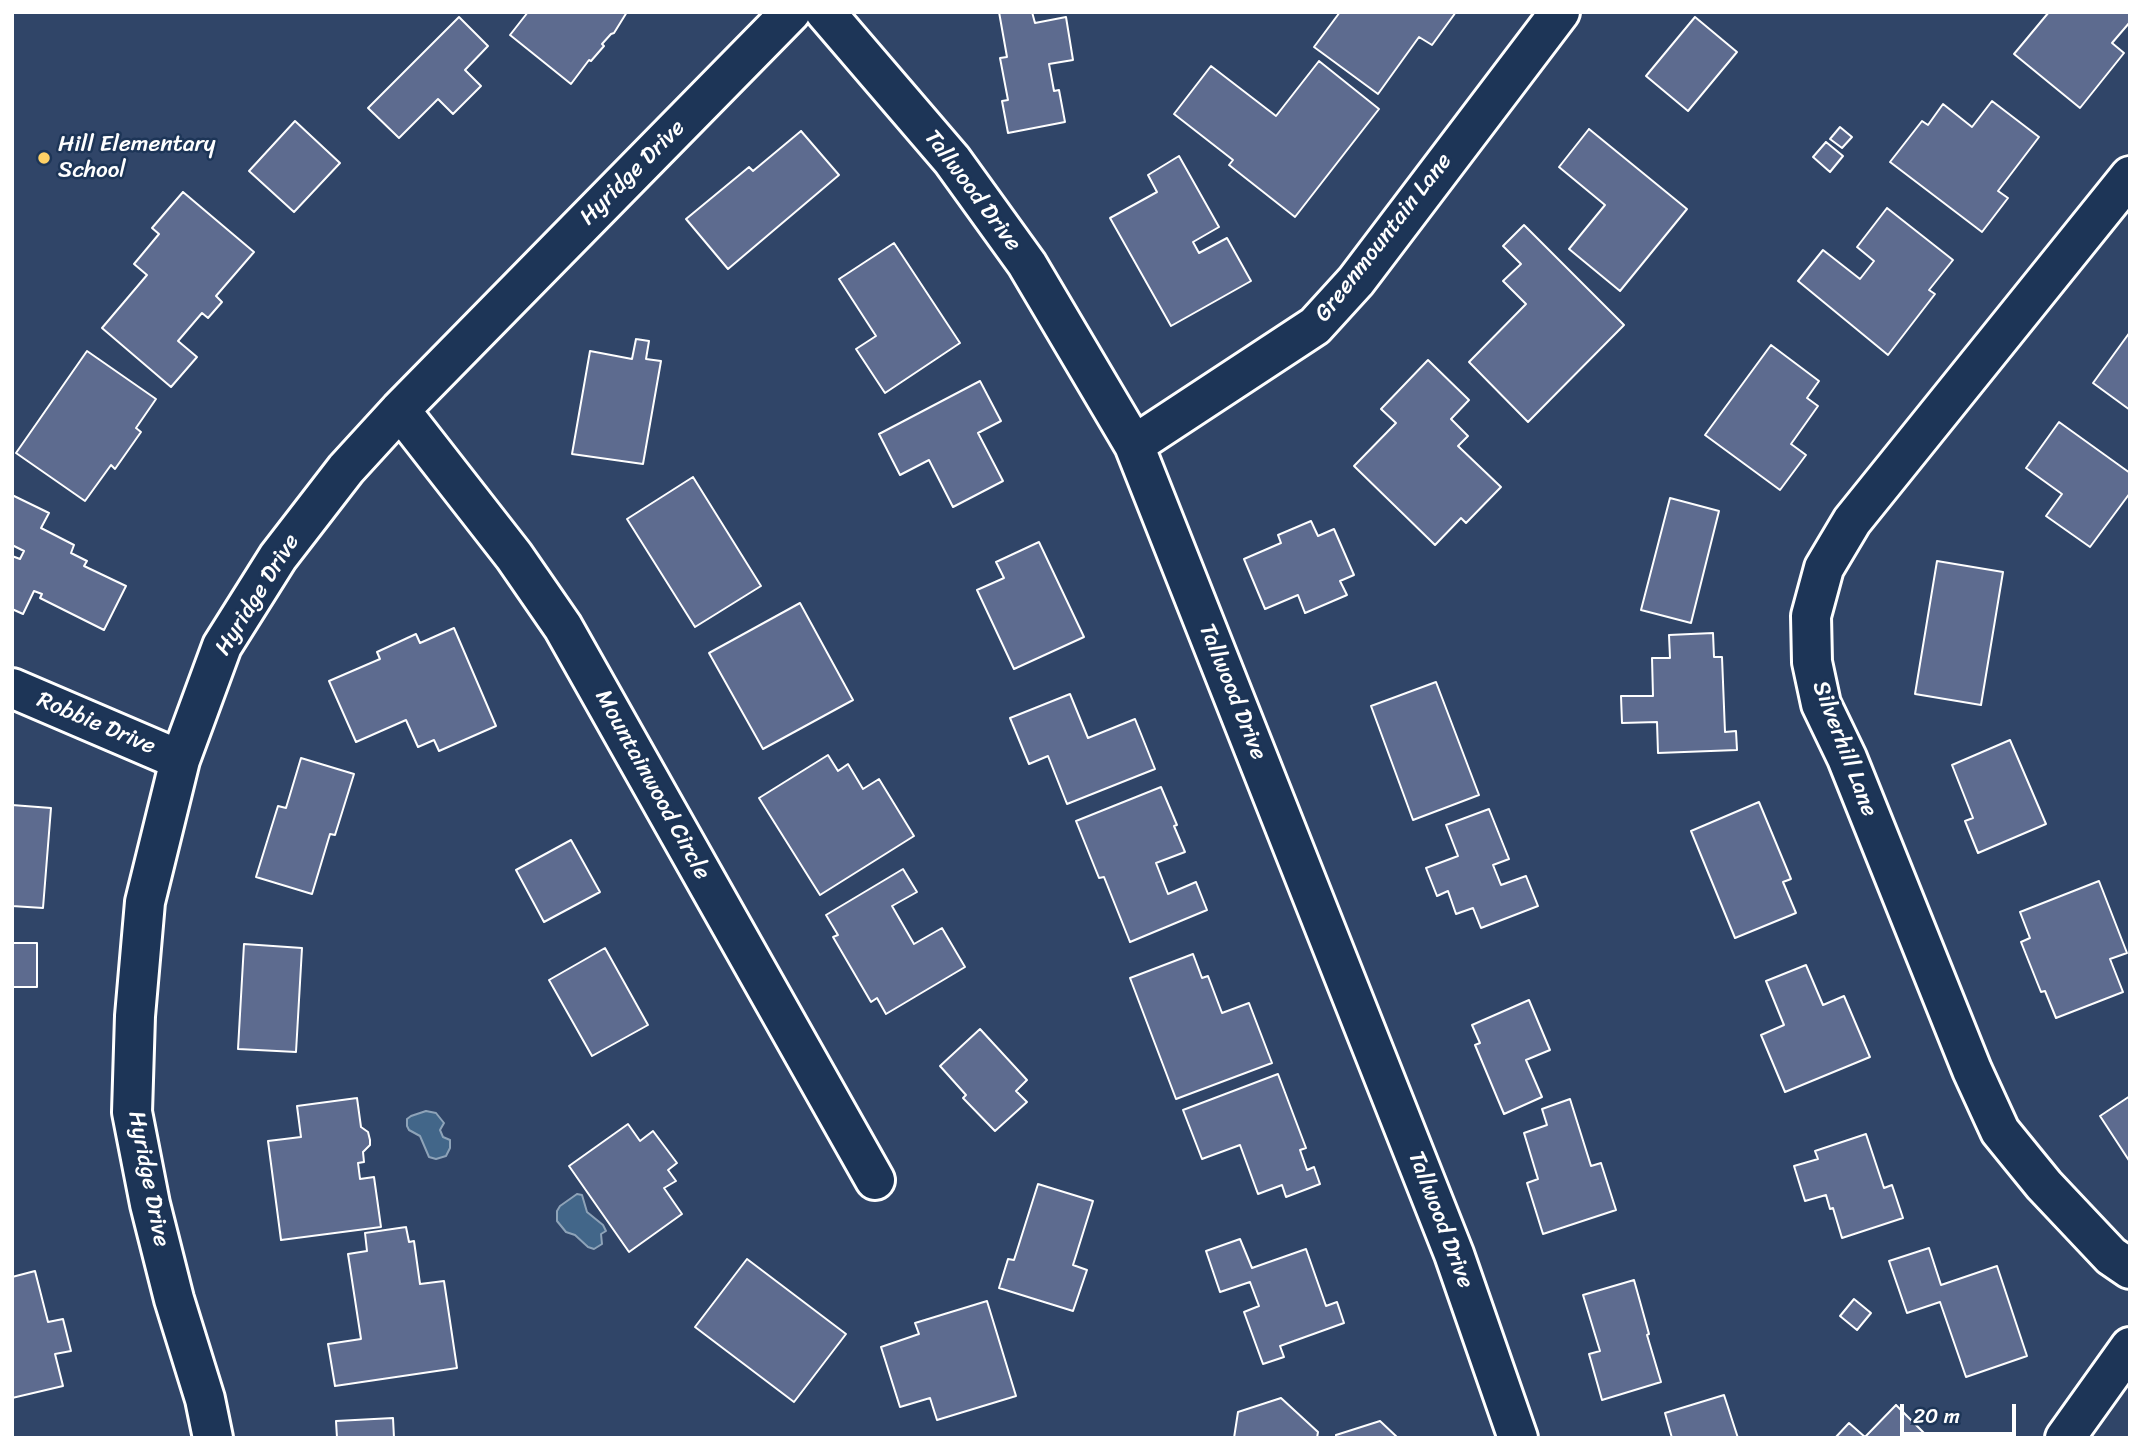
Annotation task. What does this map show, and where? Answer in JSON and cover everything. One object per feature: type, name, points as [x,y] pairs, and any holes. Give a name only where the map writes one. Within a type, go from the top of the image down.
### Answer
[{"type":"street","name":"Hyridge Drive","points":[[213,1438],[205,1399],[174,1299],[149,1204],[132,1111],[135,1016],[145,902],[180,760],[222,646],[278,557],[346,469],[791,12]]},
{"type":"street","name":"Tallwood Drive","points":[[825,12],[952,160],[1027,264],[1134,445],[1454,1254],[1518,1438]]},
{"type":"street","name":"Greenmountain Lane","points":[[1134,445],[1315,326],[1356,281],[1560,12]]},
{"type":"street","name":"Silverhill Lane","points":[[2130,176],[1852,521],[1824,568],[1811,616],[1812,662],[1821,704],[1847,758],[1972,1070],[2000,1130],[2043,1185],[2111,1256],[2130,1269]]},
{"type":"street","name":"Mountainwood Circle","points":[[401,410],[514,556],[563,627],[875,1180]]},
{"type":"street","name":"Robbie Drive","points":[[12,688],[180,760]]},
{"type":"street","points":[[2065,1438],[2130,1347]]},
{"type":"water","points":[[426,1111],[436,1113],[444,1123],[440,1130],[443,1137],[450,1140],[446,1156],[436,1159],[429,1157],[420,1136],[407,1126],[407,1119]]},
{"type":"water","points":[[577,1194],[582,1195],[587,1212],[603,1225],[606,1231],[601,1234],[602,1244],[594,1249],[575,1235],[566,1232],[557,1221],[560,1206]]},
{"type":"building","points":[[528,12],[627,12],[614,33],[602,44],[604,46],[589,60],[571,84],[510,35]]},
{"type":"building","points":[[999,12],[1032,12],[1035,23],[1066,17],[1073,60],[1049,64],[1054,91],[1059,90],[1065,122],[1008,133],[1002,101],[1008,100],[1000,58],[1007,57]]},
{"type":"building","points":[[1340,12],[1456,12],[1432,45],[1419,37],[1378,94],[1314,47]]},
{"type":"building","points":[[2049,12],[2130,12],[2130,22],[2112,43],[2124,53],[2080,108],[2014,54]]},
{"type":"building","points":[[459,17],[488,46],[465,70],[481,86],[453,114],[438,99],[399,138],[368,108]]},
{"type":"building","points":[[1695,17],[1737,52],[1688,111],[1646,76]]},
{"type":"building","points":[[1319,61],[1379,109],[1295,217],[1229,165],[1233,160],[1174,114],[1211,66],[1276,116]]},
{"type":"building","points":[[1992,101],[2039,137],[1998,191],[2008,198],[1982,232],[1890,162],[1922,121],[1928,125],[1943,104],[1972,127]]},
{"type":"building","points":[[295,121],[340,163],[294,212],[249,171]]},
{"type":"building","points":[[1840,127],[1852,137],[1842,148],[1830,139]]},
{"type":"building","points":[[1589,129],[1687,209],[1620,291],[1569,249],[1605,205],[1559,167]]},
{"type":"building","points":[[801,131],[839,175],[728,269],[686,219],[749,167],[753,171]]},
{"type":"building","points":[[1826,142],[1843,156],[1830,172],[1813,157]]},
{"type":"building","points":[[1179,156],[1219,227],[1193,242],[1199,253],[1227,238],[1251,281],[1171,326],[1110,218],[1157,192],[1148,175]]},
{"type":"building","points":[[183,192],[254,252],[216,296],[222,302],[208,318],[202,313],[178,341],[197,357],[171,387],[102,328],[147,275],[134,264],[159,234],[152,228]]},
{"type":"building","points":[[1887,208],[1953,260],[1929,290],[1935,294],[1888,355],[1798,281],[1823,250],[1860,279],[1874,261],[1857,247]]},
{"type":"building","points":[[1524,225],[1624,325],[1528,422],[1469,362],[1526,304],[1503,281],[1521,264],[1503,246]]},
{"type":"building","points":[[894,243],[960,343],[885,393],[856,349],[876,336],[839,279]]},
{"type":"building","points":[[2130,332],[2130,410],[2093,383]]},
{"type":"building","points":[[636,339],[649,341],[646,359],[661,361],[643,464],[572,454],[590,351],[632,359]]},
{"type":"building","points":[[1771,345],[1819,381],[1807,398],[1818,406],[1791,444],[1806,455],[1780,490],[1705,435]]},
{"type":"building","points":[[87,351],[156,399],[136,428],[141,432],[115,469],[111,465],[85,501],[16,453]]},
{"type":"building","points":[[1428,360],[1469,400],[1451,419],[1468,436],[1458,446],[1501,487],[1466,523],[1461,518],[1435,545],[1354,466],[1396,423],[1381,409]]},
{"type":"building","points":[[980,381],[1001,421],[978,433],[1003,481],[953,507],[929,460],[900,475],[879,434]]},
{"type":"building","points":[[2059,422],[2130,473],[2130,493],[2090,547],[2046,516],[2062,494],[2026,468]]},
{"type":"building","points":[[693,477],[761,586],[695,627],[627,519]]},
{"type":"building","points":[[12,495],[49,513],[41,528],[74,545],[71,553],[87,561],[84,566],[126,586],[104,630],[40,598],[42,594],[34,591],[23,614],[12,609],[12,556],[20,559],[24,551],[12,545]]},
{"type":"building","points":[[1670,498],[1719,511],[1691,623],[1641,610]]},
{"type":"building","points":[[1311,521],[1318,536],[1334,529],[1354,575],[1340,581],[1347,595],[1305,613],[1298,595],[1265,609],[1244,559],[1281,543],[1278,535]]},
{"type":"building","points":[[1039,542],[1084,637],[1014,669],[977,590],[1004,578],[996,562]]},
{"type":"building","points":[[1937,561],[2003,572],[1981,705],[1915,694]]},
{"type":"building","points":[[800,603],[853,700],[763,749],[709,653]]},
{"type":"building","points":[[454,628],[496,726],[439,751],[434,740],[418,747],[406,720],[356,742],[329,681],[380,659],[377,652],[416,634],[420,643]]},
{"type":"building","points":[[1713,633],[1714,657],[1722,657],[1725,732],[1736,731],[1737,750],[1658,753],[1657,722],[1622,723],[1621,696],[1653,696],[1652,658],[1670,658],[1669,635]]},
{"type":"building","points":[[1436,682],[1479,795],[1413,820],[1371,706]]},
{"type":"building","points":[[1070,694],[1088,738],[1135,719],[1155,769],[1067,804],[1048,756],[1029,764],[1010,718]]},
{"type":"building","points":[[2010,740],[2046,824],[1978,853],[1965,821],[1973,818],[1952,765]]},
{"type":"building","points":[[828,755],[838,771],[848,764],[863,789],[879,779],[914,836],[820,895],[759,798]]},
{"type":"building","points":[[301,758],[354,774],[335,835],[330,834],[312,894],[256,877],[278,806],[286,808]]},
{"type":"building","points":[[1161,787],[1185,852],[1156,863],[1168,894],[1196,882],[1207,910],[1130,942],[1104,877],[1099,878],[1076,821]]},
{"type":"building","points":[[1759,802],[1791,879],[1783,882],[1796,913],[1735,938],[1691,831]]},
{"type":"building","points":[[12,805],[51,808],[43,908],[12,906]]},
{"type":"building","points":[[1489,809],[1509,859],[1493,865],[1501,885],[1526,876],[1538,906],[1481,928],[1473,908],[1456,914],[1448,891],[1437,896],[1426,868],[1458,856],[1446,825]]},
{"type":"building","points":[[571,840],[600,892],[544,922],[516,870]]},
{"type":"building","points":[[903,869],[917,892],[892,906],[914,944],[942,928],[965,967],[886,1014],[877,998],[871,1002],[833,937],[838,935],[826,915]]},
{"type":"building","points":[[2099,881],[2127,953],[2110,959],[2123,992],[2056,1018],[2045,991],[2041,992],[2021,942],[2030,938],[2020,912]]},
{"type":"building","points":[[12,943],[37,943],[37,987],[12,987]]},
{"type":"building","points":[[244,944],[302,948],[296,1052],[238,1049]]},
{"type":"building","points":[[605,948],[648,1025],[592,1056],[549,980]]},
{"type":"building","points":[[1193,954],[1202,978],[1208,976],[1222,1013],[1249,1003],[1272,1063],[1176,1099],[1130,978]]},
{"type":"building","points":[[1806,965],[1823,1005],[1844,996],[1870,1057],[1785,1092],[1761,1035],[1784,1025],[1766,981]]},
{"type":"building","points":[[1529,1000],[1550,1050],[1526,1060],[1542,1097],[1504,1114],[1475,1045],[1480,1043],[1472,1025]]},
{"type":"building","points":[[980,1029],[1027,1080],[1016,1091],[1027,1102],[995,1131],[963,1098],[966,1095],[940,1066]]},
{"type":"building","points":[[1278,1074],[1306,1148],[1300,1150],[1307,1170],[1314,1167],[1320,1184],[1286,1197],[1282,1185],[1258,1194],[1240,1145],[1202,1159],[1183,1110]]},
{"type":"building","points":[[2130,1096],[2130,1162],[2100,1116]]},
{"type":"building","points":[[357,1098],[361,1127],[368,1132],[370,1140],[370,1145],[363,1152],[364,1162],[358,1163],[360,1179],[374,1177],[381,1227],[281,1240],[268,1141],[301,1137],[297,1106]]},
{"type":"building","points":[[1570,1099],[1591,1166],[1601,1163],[1616,1210],[1543,1234],[1527,1183],[1538,1179],[1524,1133],[1547,1125],[1542,1109]]},
{"type":"building","points":[[628,1124],[640,1141],[653,1131],[677,1163],[668,1170],[676,1181],[664,1188],[682,1214],[629,1252],[569,1166]]},
{"type":"building","points":[[1866,1134],[1884,1188],[1892,1185],[1903,1218],[1842,1238],[1826,1195],[1805,1201],[1794,1166],[1818,1159],[1815,1151]]},
{"type":"building","points":[[1038,1184],[1093,1201],[1073,1265],[1087,1270],[1073,1311],[999,1288],[1008,1259],[1014,1260]]},
{"type":"building","points":[[406,1227],[409,1242],[414,1241],[420,1284],[444,1281],[457,1368],[335,1386],[328,1344],[361,1339],[348,1254],[367,1251],[365,1233]]},
{"type":"building","points":[[1240,1239],[1252,1268],[1306,1249],[1326,1306],[1337,1302],[1344,1323],[1280,1346],[1284,1357],[1263,1364],[1244,1312],[1259,1306],[1250,1282],[1220,1292],[1206,1251]]},
{"type":"building","points":[[1929,1248],[1941,1285],[1997,1266],[2027,1356],[1966,1377],[1940,1302],[1907,1313],[1889,1261]]},
{"type":"building","points":[[747,1259],[846,1334],[794,1402],[695,1327]]},
{"type":"building","points":[[35,1271],[48,1322],[63,1319],[71,1351],[55,1354],[63,1386],[12,1398],[12,1277]]},
{"type":"building","points":[[1634,1280],[1661,1382],[1602,1400],[1589,1354],[1600,1351],[1583,1295]]},
{"type":"building","points":[[1854,1299],[1871,1313],[1857,1330],[1840,1316]]},
{"type":"building","points":[[987,1301],[1016,1396],[937,1420],[930,1398],[900,1407],[881,1347],[919,1334],[915,1323]]},
{"type":"building","points":[[1724,1395],[1738,1438],[1672,1438],[1665,1413]]},
{"type":"building","points":[[1281,1398],[1318,1432],[1317,1438],[1234,1438],[1238,1412]]},
{"type":"building","points":[[1896,1405],[1929,1438],[1835,1438],[1849,1423],[1865,1437]]},
{"type":"building","points":[[393,1418],[394,1438],[337,1438],[336,1421]]},
{"type":"building","points":[[1380,1421],[1398,1438],[1336,1438],[1336,1435]]},
{"type":"place","name":"Hill Elementary School","points":[[44,158]]}]
